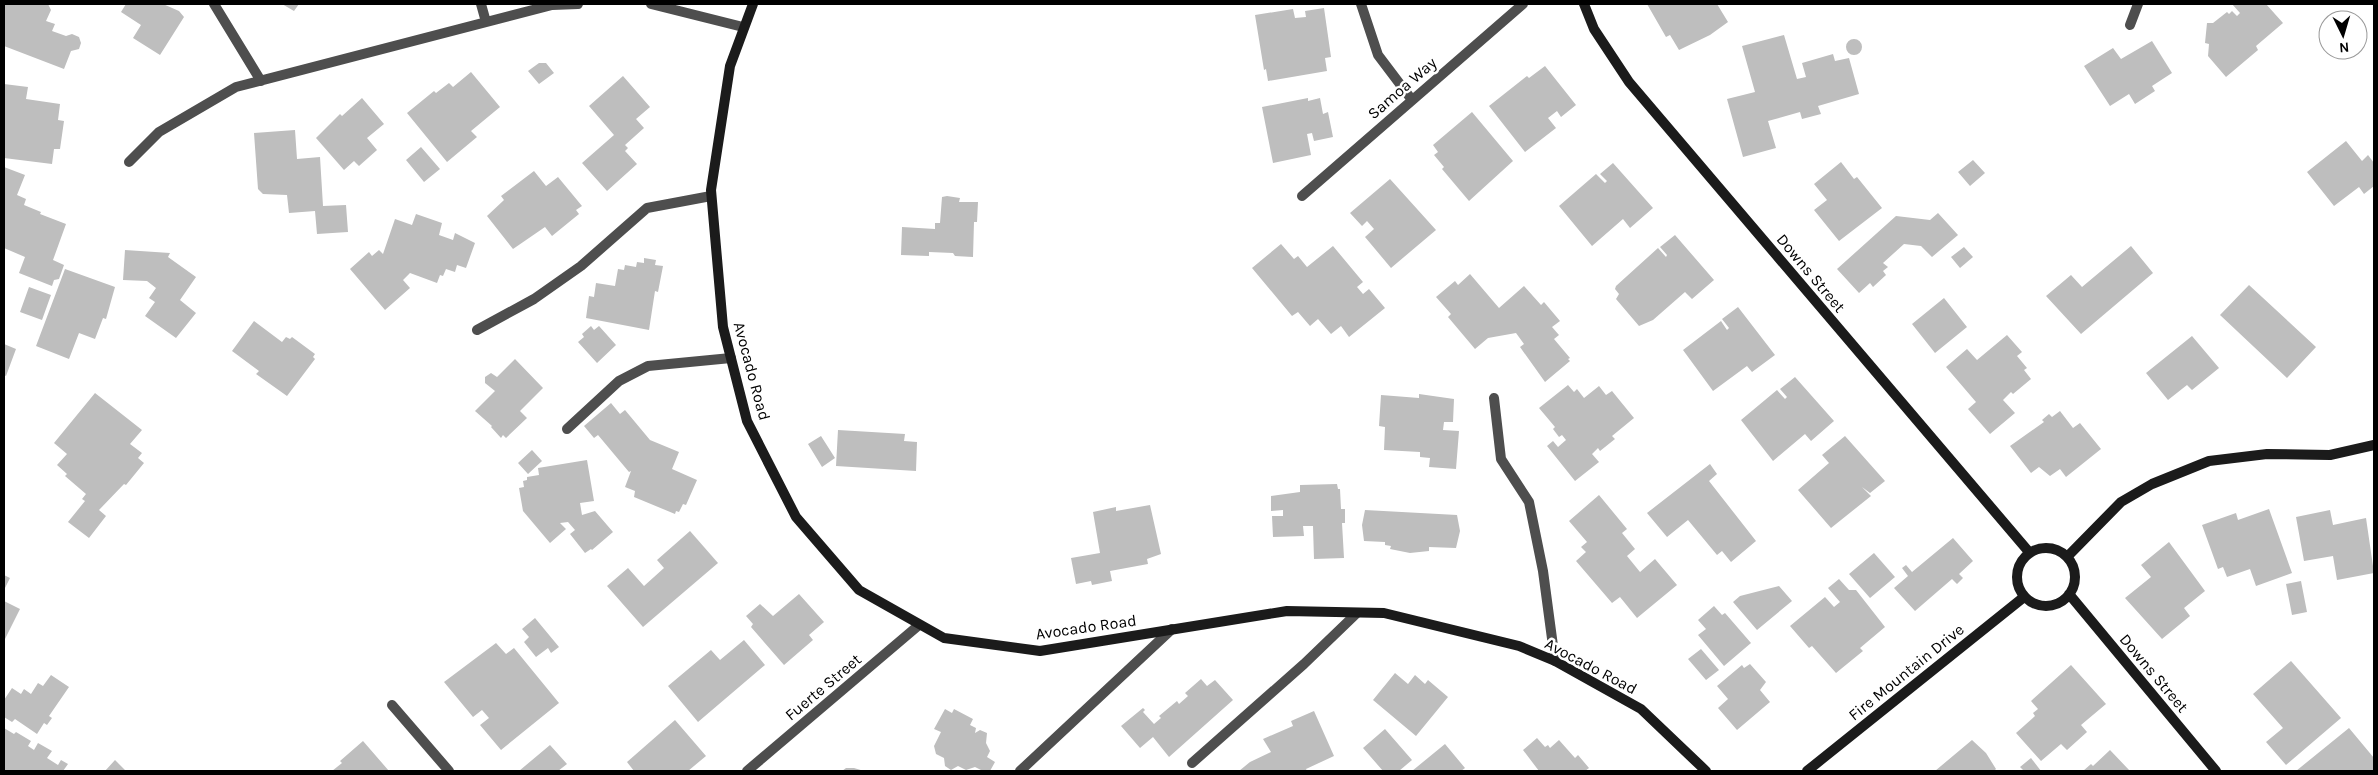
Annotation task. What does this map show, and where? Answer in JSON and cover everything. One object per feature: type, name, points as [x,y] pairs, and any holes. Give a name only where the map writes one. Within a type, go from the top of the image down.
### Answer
[{"type":"street","points":[[214,4],[261,81]]},
{"type":"street","points":[[481,4],[486,22]]},
{"type":"street","points":[[129,162],[159,132],[236,87],[552,5],[578,4]]},
{"type":"street","points":[[651,4],[742,27]]},
{"type":"street","name":"Avocado Road","points":[[753,4],[742,27],[730,66],[711,196],[723,327],[747,421],[796,517],[859,590],[944,638],[1040,652],[1287,610],[1384,613],[1519,646],[1555,661],[1640,709],[1706,771]]},
{"type":"street","points":[[1361,4],[1378,55],[1412,100]]},
{"type":"street","name":"Samoa Way","points":[[1302,196],[1523,4]]},
{"type":"street","name":"Downs Street","points":[[1584,4],[1594,29],[1629,82],[2030,552]]},
{"type":"street","points":[[2130,25],[2138,4]]},
{"type":"street","points":[[477,330],[534,300],[573,272],[647,208],[711,196]]},
{"type":"street","points":[[567,428],[619,381],[648,366],[731,358]]},
{"type":"street","points":[[1494,398],[1501,459],[1529,502],[1543,571],[1555,661]]},
{"type":"street","points":[[2067,556],[2121,502],[2152,484],[2209,461],[2268,454],[2330,455],[2374,445]]},
{"type":"street","points":[[2039,548],[2049,548],[2067,556],[2073,565],[2074,585],[2062,601],[2052,605],[2032,603],[2024,597],[2018,588],[2017,568],[2030,552],[2039,548]]},
{"type":"street","name":"Downs Street","points":[[2069,594],[2216,771]]},
{"type":"street","name":"Fire Mountain Drive","points":[[1807,771],[2024,597]]},
{"type":"street","points":[[1192,763],[1304,664],[1357,613]]},
{"type":"street","name":"Fuerte Street","points":[[748,771],[919,625]]},
{"type":"street","points":[[1020,771],[1172,629]]},
{"type":"street","points":[[392,705],[449,771]]},
{"type":"building","points":[[4,4],[48,4],[51,10],[46,21],[55,24],[52,31],[66,36],[72,34],[79,37],[81,43],[79,49],[71,51],[64,69],[4,46]]},
{"type":"building","points":[[126,4],[163,4],[179,11],[184,17],[160,55],[133,38],[141,25],[121,12]]},
{"type":"building","points":[[282,4],[299,4],[294,11]]},
{"type":"building","points":[[1647,4],[1717,4],[1728,22],[1710,35],[1679,50],[1670,35],[1666,37]]},
{"type":"building","points":[[2232,4],[2266,4],[2283,23],[2256,46],[2258,50],[2226,77],[2208,56],[2209,44],[2205,43],[2207,23],[2213,23],[2227,12],[2229,14],[2232,11],[2237,16],[2240,13]]},
{"type":"building","points":[[1324,8],[1331,57],[1325,58],[1327,71],[1268,81],[1266,69],[1264,70],[1255,15],[1293,9],[1295,18],[1306,17],[1305,11]]},
{"type":"building","points":[[1784,35],[1797,79],[1806,77],[1802,63],[1833,54],[1835,61],[1849,58],[1859,94],[1818,106],[1821,114],[1802,119],[1800,112],[1768,121],[1776,148],[1743,157],[1727,99],[1755,92],[1742,46]]},
{"type":"building","points":[[1851,39],[1857,39],[1862,44],[1860,53],[1851,55],[1846,50],[1846,44]]},
{"type":"building","points":[[2152,41],[2172,73],[2152,86],[2155,91],[2135,104],[2129,94],[2110,106],[2084,66],[2113,48],[2121,59]]},
{"type":"building","points":[[539,63],[546,63],[554,73],[539,84],[528,71]]},
{"type":"building","points":[[1545,66],[1576,105],[1561,117],[1557,111],[1548,118],[1556,128],[1525,152],[1489,106],[1527,76],[1529,78]]},
{"type":"building","points":[[471,72],[500,107],[471,131],[477,137],[447,162],[407,113],[434,91],[436,93],[449,83],[453,87]]},
{"type":"building","points":[[623,76],[650,107],[636,119],[644,128],[625,145],[628,148],[625,151],[637,164],[607,191],[582,163],[614,135],[589,106]]},
{"type":"building","points":[[4,84],[28,87],[26,99],[60,104],[58,120],[64,121],[60,149],[54,149],[52,164],[4,158]]},
{"type":"building","points":[[362,98],[384,124],[367,138],[377,150],[359,166],[354,161],[344,170],[316,138],[340,114],[342,116]]},
{"type":"building","points":[[1308,98],[1308,101],[1320,98],[1323,114],[1328,112],[1333,137],[1314,141],[1312,133],[1307,134],[1311,155],[1273,163],[1262,107]]},
{"type":"building","points":[[1472,112],[1513,161],[1469,201],[1442,169],[1444,167],[1434,155],[1438,152],[1433,145]]},
{"type":"building","points":[[295,130],[297,159],[320,157],[323,206],[346,205],[348,232],[317,234],[315,211],[289,213],[287,195],[263,194],[258,189],[254,133]]},
{"type":"building","points":[[2346,141],[2362,161],[2368,155],[2374,163],[2374,186],[2364,194],[2359,187],[2334,206],[2307,172]]},
{"type":"building","points":[[421,147],[440,169],[424,182],[406,160]]},
{"type":"building","points":[[1973,160],[1985,173],[1970,186],[1958,172]]},
{"type":"building","points":[[1841,162],[1854,179],[1857,177],[1882,208],[1839,241],[1814,210],[1827,200],[1814,184]]},
{"type":"building","points":[[1613,163],[1653,208],[1630,228],[1623,219],[1592,246],[1559,206],[1596,174],[1605,183],[1607,181],[1600,174]]},
{"type":"building","points":[[4,167],[25,175],[17,195],[26,199],[24,205],[41,212],[40,214],[66,224],[53,260],[64,265],[59,279],[54,280],[52,286],[19,273],[25,257],[4,248]]},
{"type":"building","points":[[534,171],[546,186],[558,177],[582,206],[576,210],[579,214],[552,236],[545,227],[513,249],[487,216],[504,200],[501,196]]},
{"type":"building","points":[[1390,179],[1436,230],[1391,268],[1365,237],[1374,229],[1367,221],[1362,226],[1350,213]]},
{"type":"building","points":[[942,197],[960,198],[959,202],[978,202],[977,222],[974,222],[973,257],[955,256],[953,253],[929,252],[929,256],[901,255],[902,227],[935,229],[935,223],[940,223]]},
{"type":"building","points":[[1938,213],[1958,235],[1932,257],[1921,246],[1904,244],[1883,263],[1888,267],[1883,271],[1886,275],[1873,287],[1870,283],[1859,293],[1837,269],[1896,216],[1930,220]]},
{"type":"building","points":[[416,214],[442,223],[439,235],[453,240],[455,233],[475,243],[466,268],[457,265],[455,272],[446,269],[443,276],[440,275],[437,283],[410,273],[403,280],[410,288],[385,310],[350,269],[369,252],[372,256],[379,250],[383,254],[395,219],[412,225]]},
{"type":"building","points":[[1675,235],[1714,280],[1692,299],[1685,292],[1653,320],[1639,326],[1616,299],[1619,294],[1615,289],[1616,286],[1658,248],[1666,257],[1667,255],[1660,247]]},
{"type":"building","points":[[1281,244],[1294,259],[1298,256],[1307,267],[1333,246],[1363,282],[1357,287],[1363,294],[1369,289],[1385,308],[1349,337],[1341,326],[1331,334],[1318,319],[1310,326],[1298,312],[1292,316],[1252,268]]},
{"type":"building","points":[[2131,246],[2153,273],[2081,334],[2046,296],[2071,275],[2082,287]]},
{"type":"building","points":[[1964,247],[1973,257],[1960,268],[1951,257]]},
{"type":"building","points":[[125,250],[170,253],[168,257],[196,277],[180,300],[196,313],[176,338],[145,316],[155,302],[149,298],[156,288],[147,281],[123,280]]},
{"type":"building","points":[[644,258],[656,260],[655,265],[663,266],[658,292],[655,291],[649,330],[586,318],[589,296],[594,297],[596,283],[615,286],[618,269],[624,270],[625,265],[636,267],[637,262],[644,263]]},
{"type":"building","points":[[65,269],[115,287],[106,319],[103,318],[95,339],[79,333],[69,359],[36,346]]},
{"type":"building","points":[[1470,274],[1499,308],[1524,286],[1541,305],[1544,302],[1560,321],[1552,327],[1559,335],[1554,339],[1570,358],[1568,359],[1570,361],[1545,382],[1520,347],[1524,344],[1516,333],[1488,338],[1475,349],[1448,317],[1451,314],[1436,297],[1455,281],[1458,285]]},
{"type":"building","points":[[2249,285],[2316,347],[2287,378],[2220,315]]},
{"type":"building","points":[[29,287],[51,295],[42,320],[20,312]]},
{"type":"building","points":[[1944,298],[1967,327],[1935,353],[1912,324]]},
{"type":"building","points":[[1738,307],[1775,355],[1752,372],[1747,366],[1713,391],[1683,350],[1721,321],[1727,330],[1729,328],[1722,319]]},
{"type":"building","points":[[254,321],[282,342],[286,337],[290,339],[292,337],[315,354],[313,357],[315,359],[287,396],[256,374],[259,371],[232,351]]},
{"type":"building","points":[[591,326],[594,330],[599,326],[616,345],[597,363],[578,342],[584,337],[582,334]]},
{"type":"building","points":[[2007,335],[2022,352],[2017,356],[2027,368],[2024,370],[2031,379],[2013,394],[2011,392],[2003,400],[2015,413],[1990,434],[1968,409],[1976,402],[1946,367],[1967,349],[1977,360]]},
{"type":"building","points":[[2192,336],[2219,368],[2192,390],[2187,385],[2168,400],[2146,373]]},
{"type":"building","points":[[4,344],[16,349],[6,376],[4,375]]},
{"type":"building","points":[[515,359],[543,388],[520,411],[527,418],[506,438],[503,435],[501,438],[492,426],[475,411],[495,391],[485,383],[485,377],[491,373],[497,377]]},
{"type":"building","points":[[1795,377],[1834,421],[1811,441],[1805,434],[1773,461],[1741,420],[1777,390],[1785,399],[1787,397],[1780,389]]},
{"type":"building","points":[[1568,385],[1574,392],[1577,389],[1584,398],[1599,386],[1606,395],[1612,391],[1634,418],[1612,436],[1615,439],[1600,451],[1598,448],[1592,454],[1599,462],[1575,481],[1547,446],[1553,441],[1558,447],[1566,440],[1562,435],[1559,437],[1553,429],[1555,427],[1539,408]]},
{"type":"building","points":[[95,393],[142,430],[130,444],[142,453],[138,458],[144,463],[126,485],[124,484],[99,510],[106,516],[89,538],[68,522],[85,501],[82,499],[86,494],[65,476],[67,474],[57,465],[67,454],[54,443]]},
{"type":"building","points":[[1419,394],[1454,399],[1453,422],[1444,422],[1443,430],[1459,431],[1456,469],[1429,467],[1430,458],[1420,457],[1420,452],[1384,450],[1385,427],[1379,426],[1381,395],[1419,398]]},
{"type":"building","points":[[611,403],[620,414],[625,410],[650,440],[679,452],[672,469],[697,480],[686,505],[683,504],[679,512],[676,511],[675,514],[634,497],[635,491],[625,487],[631,471],[629,472],[598,435],[594,438],[584,426]]},
{"type":"building","points":[[2060,411],[2073,428],[2080,423],[2101,449],[2066,477],[2060,469],[2050,476],[2039,467],[2031,473],[2010,446],[2044,422],[2042,420],[2049,414],[2052,417]]},
{"type":"building","points":[[838,430],[905,434],[904,441],[917,442],[916,471],[836,466]]},
{"type":"building","points":[[821,436],[835,458],[822,467],[808,444]]},
{"type":"building","points":[[1845,436],[1885,481],[1870,493],[1862,487],[1871,496],[1831,528],[1798,490],[1829,463],[1822,455]]},
{"type":"building","points":[[532,450],[542,461],[528,474],[518,463]]},
{"type":"building","points":[[587,460],[594,501],[580,503],[582,515],[595,511],[613,532],[592,550],[585,553],[570,534],[575,530],[568,522],[560,523],[566,529],[550,543],[523,511],[519,488],[524,487],[523,481],[527,480],[527,477],[539,475],[538,468]]},
{"type":"building","points":[[1710,464],[1717,474],[1709,481],[1756,541],[1731,562],[1722,551],[1717,555],[1688,520],[1667,537],[1647,513]]},
{"type":"building","points":[[1337,484],[1338,489],[1340,489],[1341,509],[1345,509],[1345,523],[1342,523],[1344,558],[1314,559],[1313,526],[1303,526],[1304,536],[1273,537],[1272,516],[1283,516],[1283,510],[1271,511],[1271,496],[1300,492],[1300,485]]},
{"type":"building","points":[[1599,495],[1627,529],[1622,533],[1635,549],[1627,556],[1640,572],[1655,559],[1677,585],[1637,618],[1620,597],[1612,603],[1576,561],[1586,552],[1581,547],[1587,542],[1569,521]]},
{"type":"building","points":[[1150,505],[1161,554],[1147,559],[1148,564],[1110,571],[1112,581],[1092,585],[1091,581],[1076,584],[1071,558],[1100,553],[1093,512],[1116,507],[1116,511]]},
{"type":"building","points":[[2269,509],[2292,573],[2256,586],[2250,569],[2227,577],[2223,567],[2218,569],[2202,525],[2236,513],[2238,520]]},
{"type":"building","points":[[1365,510],[1457,515],[1460,531],[1456,548],[1429,547],[1429,551],[1410,553],[1390,549],[1391,546],[1385,545],[1385,542],[1364,541],[1362,525]]},
{"type":"building","points":[[2330,510],[2333,525],[2366,518],[2374,573],[2337,580],[2333,556],[2304,561],[2296,517]]},
{"type":"building","points":[[690,531],[718,563],[643,627],[607,586],[628,568],[644,586],[664,568],[657,560]]},
{"type":"building","points":[[1953,538],[1973,561],[1959,574],[1963,578],[1957,584],[1952,579],[1915,611],[1894,588],[1908,576],[1902,568],[1906,565],[1912,572]]},
{"type":"building","points":[[2169,542],[2205,591],[2184,608],[2190,616],[2162,639],[2125,598],[2151,577],[2141,565]]},
{"type":"building","points":[[1874,553],[1895,577],[1870,598],[1849,574]]},
{"type":"building","points":[[4,575],[10,578],[4,590]]},
{"type":"building","points":[[1839,579],[1849,590],[1856,590],[1885,627],[1860,648],[1863,651],[1836,673],[1812,646],[1809,648],[1790,626],[1825,597],[1834,607],[1840,602],[1828,588]]},
{"type":"building","points":[[2301,581],[2307,612],[2292,615],[2286,584]]},
{"type":"building","points":[[1779,586],[1792,601],[1757,630],[1733,602],[1740,596]]},
{"type":"building","points":[[799,594],[824,622],[809,635],[813,640],[784,665],[751,627],[753,624],[746,616],[760,604],[773,616]]},
{"type":"building","points":[[4,601],[20,609],[4,641]]},
{"type":"building","points":[[1714,606],[1722,615],[1725,613],[1751,643],[1724,666],[1698,635],[1706,629],[1698,620]]},
{"type":"building","points":[[535,618],[559,647],[551,653],[548,648],[536,657],[524,642],[529,637],[522,629]]},
{"type":"building","points":[[744,640],[765,665],[698,722],[668,686],[711,650],[720,660]]},
{"type":"building","points":[[496,643],[506,654],[514,648],[559,703],[501,750],[480,725],[489,718],[482,710],[473,717],[444,682]]},
{"type":"building","points":[[1701,649],[1719,670],[1706,680],[1688,659]]},
{"type":"building","points":[[2291,661],[2341,718],[2286,765],[2266,742],[2283,728],[2253,694]]},
{"type":"building","points":[[1750,664],[1766,682],[1760,690],[1770,702],[1737,730],[1718,708],[1728,699],[1717,686],[1742,665],[1744,668]]},
{"type":"building","points":[[2071,665],[2106,704],[2081,725],[2087,732],[2067,750],[2061,744],[2041,761],[2016,733],[2035,716],[2033,713],[2038,709],[2031,701]]},
{"type":"building","points":[[1395,673],[1408,684],[1415,675],[1425,684],[1428,680],[1448,697],[1416,736],[1373,700]]},
{"type":"building","points":[[51,675],[69,687],[49,716],[52,718],[47,725],[44,723],[37,734],[15,719],[12,722],[4,717],[4,700],[12,688],[21,694],[24,689],[31,694],[38,683],[43,686]]},
{"type":"building","points":[[1201,679],[1207,686],[1215,680],[1233,700],[1169,757],[1153,737],[1140,748],[1121,726],[1143,708],[1145,710],[1143,712],[1154,724],[1161,718],[1159,716],[1177,701],[1179,704],[1188,696],[1185,693]]},
{"type":"building","points":[[945,709],[952,713],[954,709],[973,719],[970,725],[976,728],[975,733],[980,730],[987,733],[986,743],[990,751],[987,757],[995,762],[990,771],[983,771],[975,767],[966,770],[958,766],[951,770],[945,766],[944,758],[936,754],[934,746],[941,732],[934,729]]},
{"type":"building","points":[[1314,711],[1334,756],[1306,769],[1307,771],[1239,771],[1250,762],[1271,752],[1263,739],[1293,726],[1291,721]]},
{"type":"building","points":[[675,720],[706,756],[688,771],[634,771],[627,762]]},
{"type":"building","points":[[4,728],[14,734],[16,732],[31,741],[28,746],[34,750],[38,743],[52,751],[47,758],[58,765],[61,760],[68,764],[63,771],[4,771]]},
{"type":"building","points":[[2349,728],[2374,758],[2374,771],[2296,771]]},
{"type":"building","points":[[1385,729],[1412,760],[1399,771],[1383,771],[1363,748]]},
{"type":"building","points":[[1537,738],[1545,747],[1548,745],[1550,748],[1559,740],[1575,758],[1578,755],[1589,768],[1585,771],[1539,771],[1523,750]]},
{"type":"building","points":[[1972,740],[1986,753],[1996,769],[1994,771],[1935,771]]},
{"type":"building","points":[[363,741],[389,771],[332,771],[342,763],[340,761]]},
{"type":"building","points":[[1445,744],[1465,768],[1461,771],[1412,771]]},
{"type":"building","points":[[550,745],[567,764],[558,771],[519,771]]},
{"type":"building","points":[[2110,750],[2130,771],[2083,771],[2091,764],[2093,766]]},
{"type":"building","points":[[2031,758],[2041,771],[2024,771],[2020,767]]},
{"type":"building","points":[[115,760],[126,771],[105,771]]},
{"type":"building","points":[[846,768],[854,768],[864,771],[842,771]]}]
